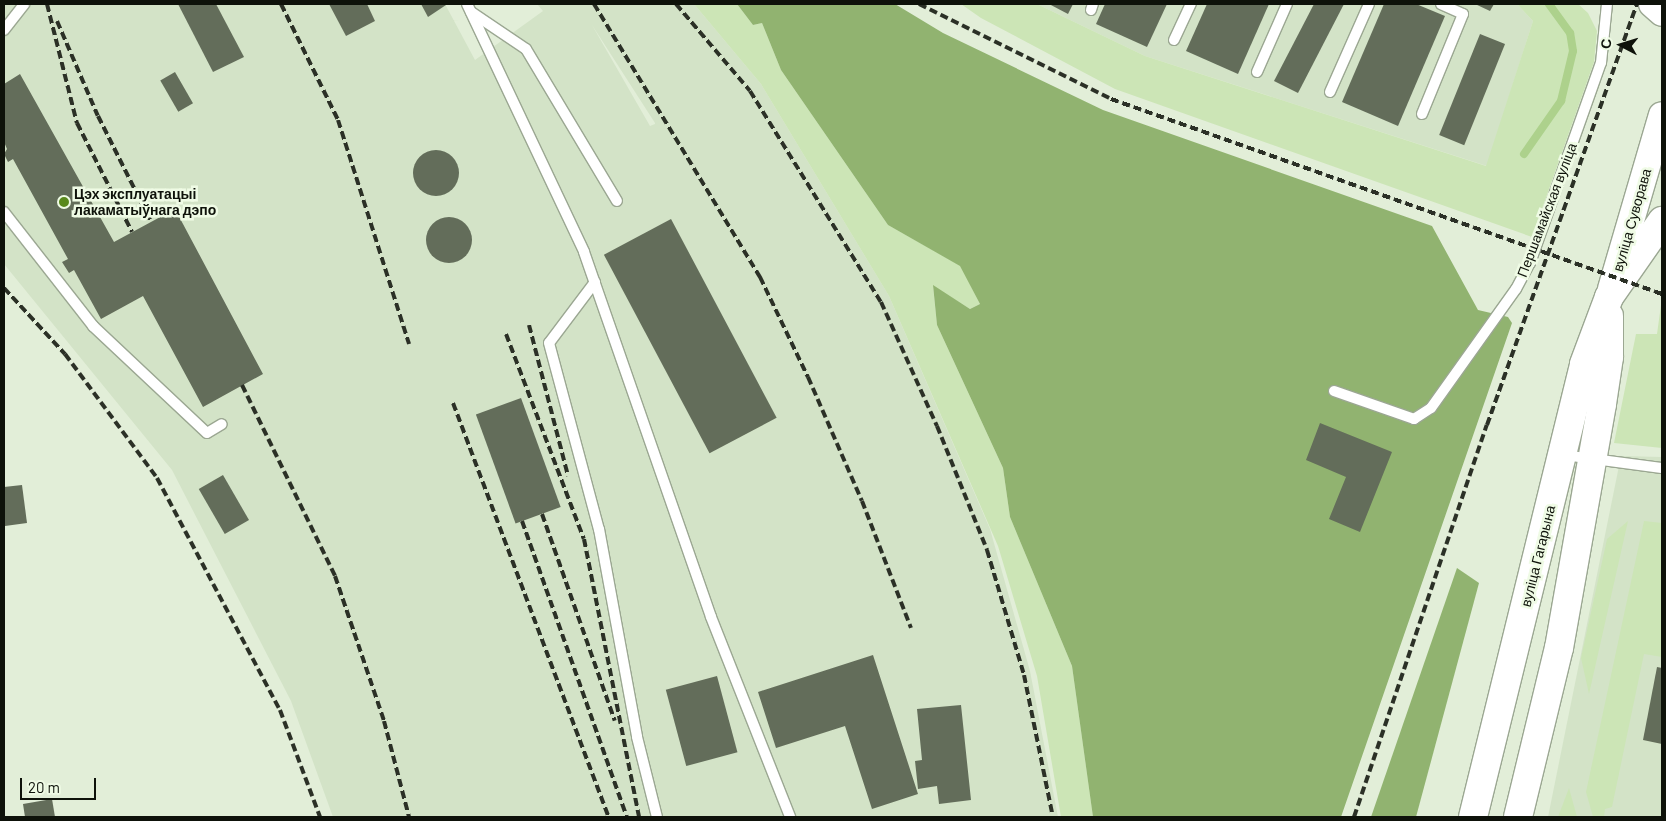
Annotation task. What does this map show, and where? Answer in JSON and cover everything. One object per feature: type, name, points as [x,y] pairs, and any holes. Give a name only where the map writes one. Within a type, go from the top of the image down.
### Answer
[{"type":"main road","name":"вуліца Гагарына","points":[[1473,817],[1584,364],[1609,297],[1662,222]]},
{"type":"main road","points":[[1518,817],[1559,648],[1609,357],[1609,297]]},
{"type":"main road","points":[[1505,690],[1520,682],[1530,682],[1540,689],[1545,706]]},
{"type":"street","points":[[1652,4],[1662,13]]},
{"type":"street","name":"вуліца Суворава","points":[[1609,297],[1662,115]]},
{"type":"lane","points":[[4,30],[24,4]]},
{"type":"lane","points":[[1174,40],[1191,4]]},
{"type":"lane","points":[[1257,72],[1287,4]]},
{"type":"lane","points":[[1330,92],[1369,4]]},
{"type":"lane","points":[[1422,114],[1463,14],[1441,4]]},
{"type":"lane","name":"Першамайская вуліца","points":[[1334,391],[1414,419],[1431,408],[1516,289],[1530,263],[1601,62],[1607,4]]},
{"type":"lane","points":[[469,7],[526,49],[617,201]]},
{"type":"lane","points":[[469,7],[584,252],[711,617],[790,817]]},
{"type":"lane","points":[[4,212],[93,326],[207,433],[222,424]]},
{"type":"lane","points":[[595,282],[549,343],[599,529],[637,737],[657,817]]},
{"type":"lane","points":[[1563,455],[1662,468]]},
{"type":"shaded area","points":[[4,4],[445,4],[475,60],[543,11],[537,4],[694,4],[761,84],[889,296],[990,529],[1030,671],[1058,817],[333,817],[291,701],[172,470],[4,264]],"holes":[[[592,25],[655,123],[650,126]]]},
{"type":"shaded area","points":[[694,4],[737,4],[753,25],[762,23],[781,70],[888,225],[961,266],[980,304],[970,309],[933,286],[937,325],[1003,468],[1010,517],[1072,666],[1093,817],[1061,817],[1037,676],[998,546],[889,296],[761,84]]},
{"type":"shaded area","points":[[961,4],[1037,4],[1145,56],[1486,166],[1533,21],[1517,4],[1578,4],[1588,13],[1597,31],[1594,62],[1532,237],[1115,89],[981,18]]},
{"type":"shaded area","points":[[1037,4],[1517,4],[1533,21],[1487,166],[1145,56]]},
{"type":"shaded area","points":[[1661,305],[1662,448],[1614,443],[1636,334],[1657,334]]},
{"type":"shaded area","points":[[1621,456],[1662,457],[1662,817],[1548,817]]},
{"type":"shaded area","points":[[1628,521],[1589,694],[1581,658],[1607,539]]},
{"type":"shaded area","points":[[1644,521],[1662,523],[1662,657],[1644,654],[1612,807],[1605,809],[1604,817],[1593,817],[1586,792]]},
{"type":"shaded area","points":[[1569,788],[1577,817],[1558,817]]},
{"type":"green space","points":[[737,4],[895,4],[943,33],[1103,110],[1432,226],[1478,310],[1508,317],[1512,323],[1341,817],[1093,817],[1072,666],[1010,517],[1003,468],[937,325],[933,285],[970,309],[980,304],[960,266],[888,225],[781,70],[762,23],[753,25]]},
{"type":"green space","points":[[1457,568],[1479,583],[1416,817],[1371,817]]},
{"type":"building","points":[[178,4],[216,4],[244,57],[213,72]]},
{"type":"building","points":[[329,4],[367,4],[375,21],[346,36]]},
{"type":"building","points":[[421,4],[445,4],[446,5],[428,17]]},
{"type":"building","points":[[1049,4],[1073,4],[1068,14]]},
{"type":"building","points":[[1105,4],[1167,4],[1147,47],[1096,24]]},
{"type":"building","points":[[1207,4],[1269,4],[1238,74],[1186,51]]},
{"type":"building","points":[[1314,4],[1344,4],[1298,93],[1274,81]]},
{"type":"building","points":[[1384,4],[1416,4],[1445,16],[1398,126],[1342,102]]},
{"type":"building","points":[[1475,4],[1494,4],[1490,11]]},
{"type":"building","points":[[1480,34],[1505,44],[1464,145],[1439,135]]},
{"type":"building","points":[[175,72],[193,103],[178,112],[160,80]]},
{"type":"building","points":[[20,74],[114,242],[175,209],[263,374],[203,407],[143,296],[101,319],[74,270],[69,273],[62,262],[68,259],[13,159],[8,162],[4,154],[7,149],[4,142],[4,84]]},
{"type":"building","points":[[436,150],[449,154],[455,160],[459,173],[455,186],[449,192],[436,196],[423,192],[417,186],[413,173],[417,160],[423,154]]},
{"type":"building","points":[[449,217],[462,221],[468,227],[472,240],[468,253],[462,259],[449,263],[436,259],[430,253],[426,240],[430,227],[436,221]]},
{"type":"building","points":[[671,219],[777,418],[710,453],[604,255]]},
{"type":"building","points":[[521,398],[561,507],[516,523],[476,414]]},
{"type":"building","points":[[1320,423],[1392,452],[1360,532],[1329,519],[1346,477],[1306,460]]},
{"type":"building","points":[[223,475],[249,520],[225,534],[199,489]]},
{"type":"building","points":[[22,485],[27,523],[5,526],[4,487]]},
{"type":"building","points":[[873,655],[918,794],[872,809],[845,726],[776,748],[758,692]]},
{"type":"building","points":[[1657,667],[1662,668],[1662,744],[1643,740]]},
{"type":"building","points":[[717,676],[737,752],[686,766],[666,690]]},
{"type":"building","points":[[961,705],[971,800],[939,804],[937,786],[918,789],[915,761],[922,760],[917,709]]},
{"type":"building","points":[[52,799],[55,817],[25,817],[23,804]]},
{"type":"waterway","points":[[1524,154],[1561,101],[1573,51],[1570,33],[1549,4]]},
{"type":"railway","points":[[47,4],[77,123],[132,232]]},
{"type":"railway","points":[[281,4],[338,120],[409,344]]},
{"type":"railway","points":[[594,4],[760,277],[808,377],[862,501],[911,628]]},
{"type":"railway","points":[[676,4],[750,91],[881,302],[937,426],[987,550],[1024,675],[1053,817]]},
{"type":"railway","points":[[919,4],[1111,99],[1662,294]]},
{"type":"railway","points":[[1354,817],[1487,425],[1637,4]]},
{"type":"railway","points":[[57,21],[98,116],[151,222]]},
{"type":"railway","points":[[4,288],[65,354],[157,478],[280,710],[320,817]]},
{"type":"railway","points":[[529,325],[568,476]]},
{"type":"railway","points":[[506,334],[584,539],[639,817]]},
{"type":"railway","points":[[242,385],[335,576],[384,721],[409,817]]},
{"type":"railway","points":[[453,403],[609,817]]},
{"type":"railway","points":[[542,514],[615,721]]},
{"type":"railway","points":[[522,521],[627,817]]},
{"type":"place","name":"Цэх эксплуатацыі лакаматыўнага дэпо","points":[[64,202]]}]
